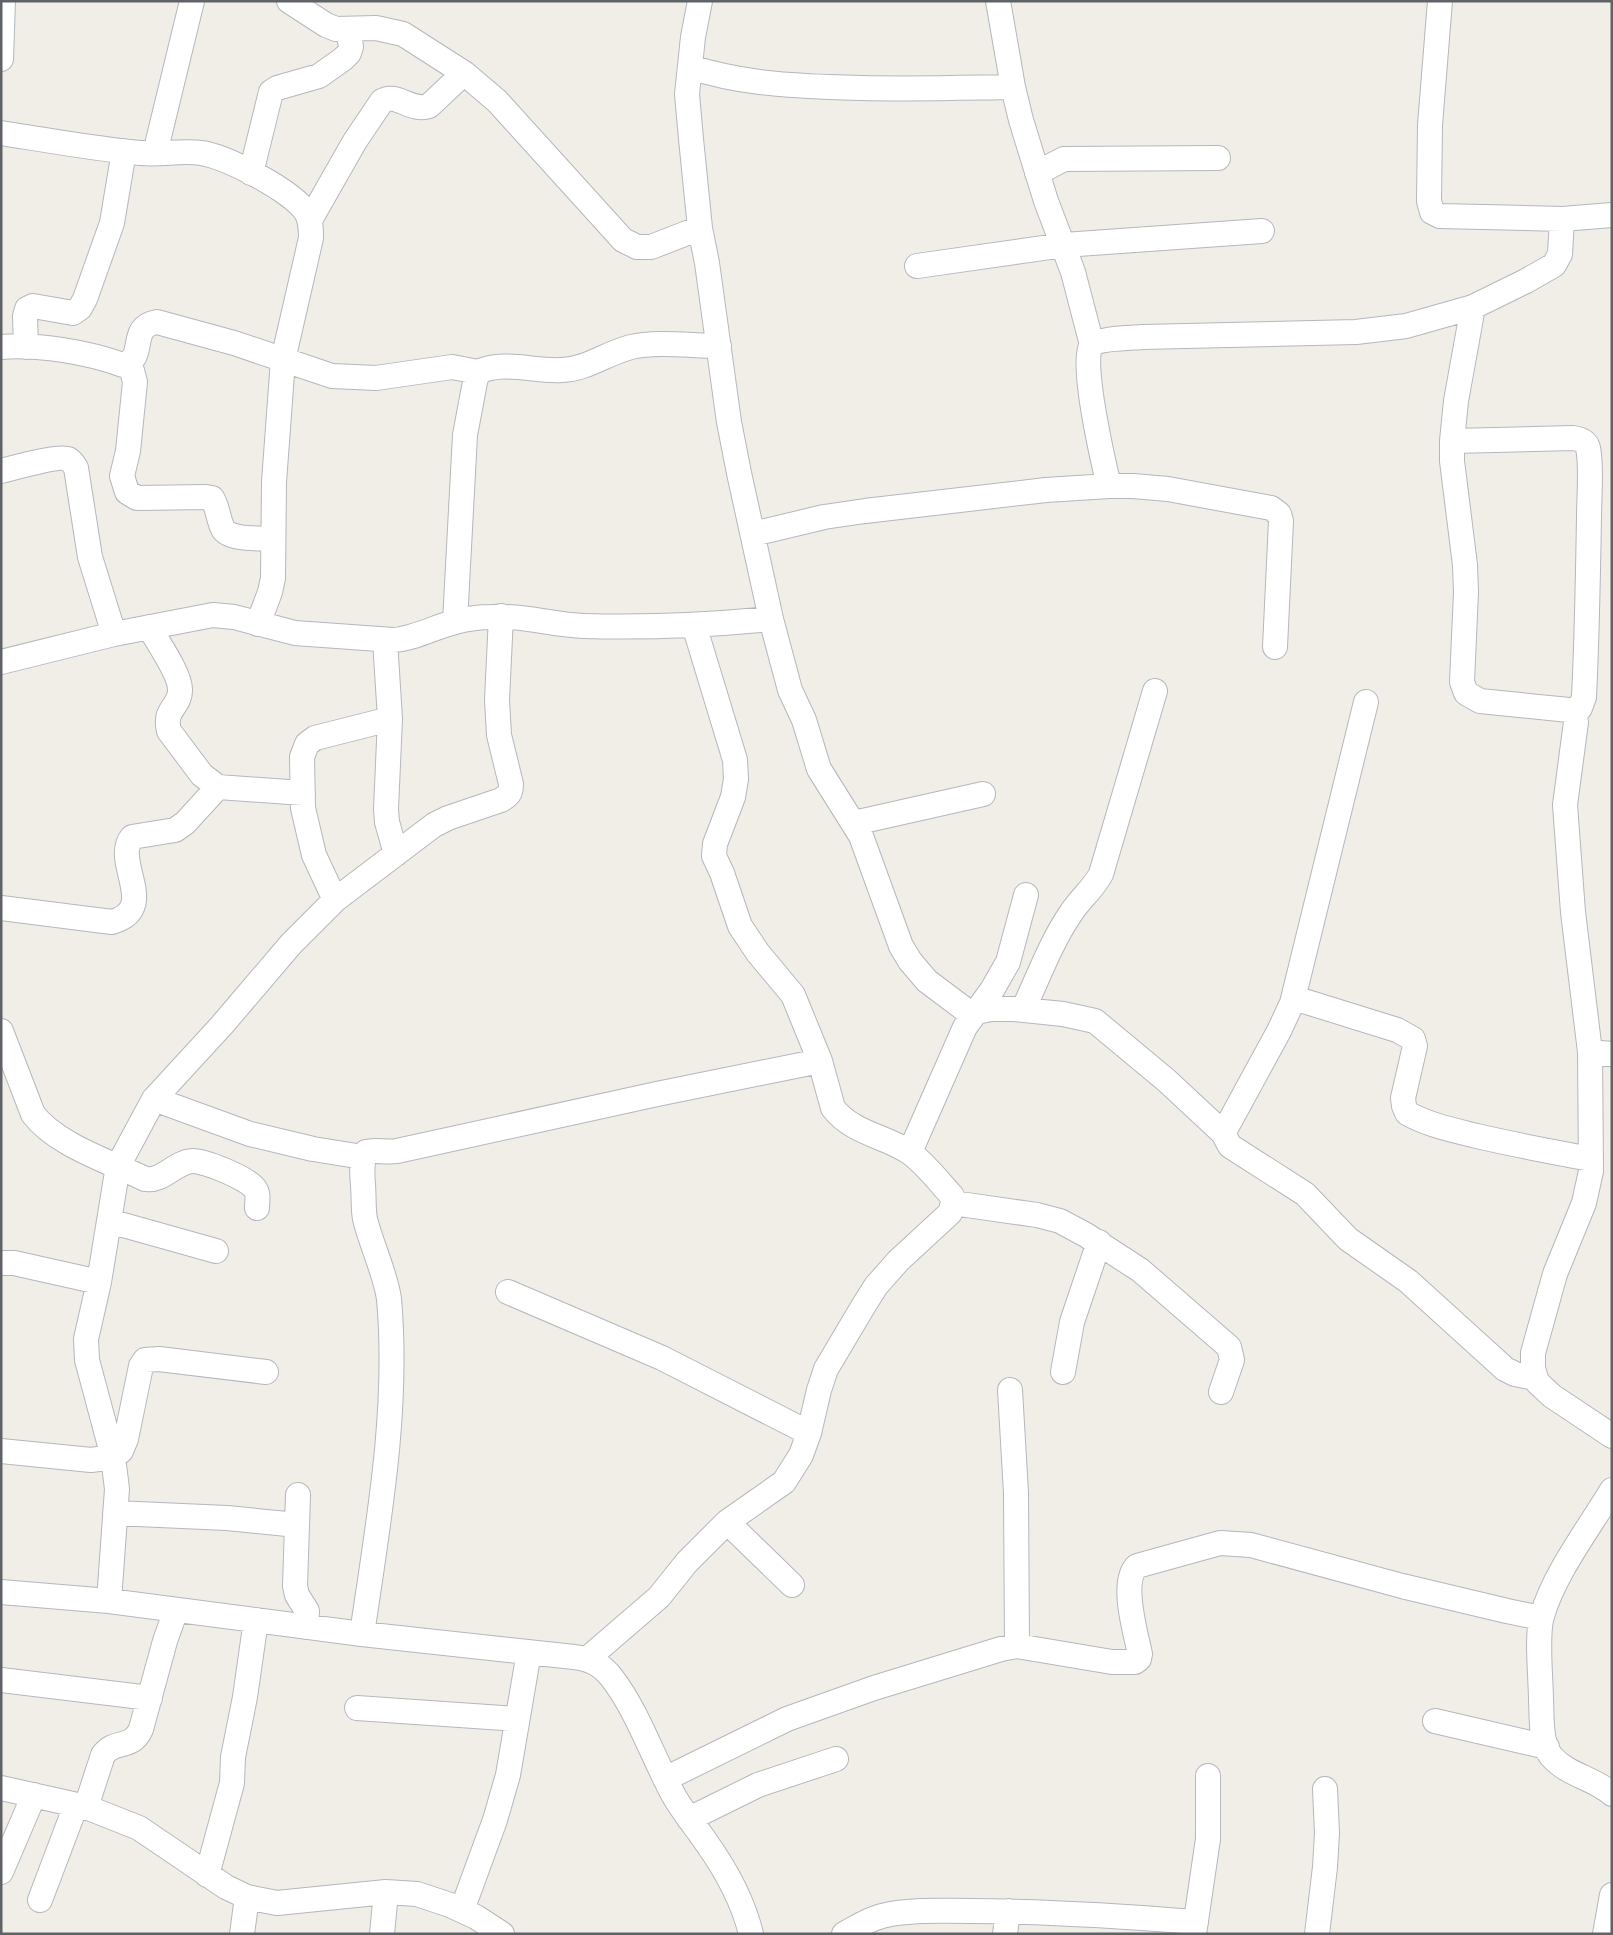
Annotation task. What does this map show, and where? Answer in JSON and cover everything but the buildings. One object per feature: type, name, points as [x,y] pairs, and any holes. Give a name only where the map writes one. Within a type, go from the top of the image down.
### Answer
[{"type":"street","points":[[1,59],[3,1]]},
{"type":"street","points":[[155,153],[192,1]]},
{"type":"street","points":[[289,1],[336,29],[376,28],[403,34],[464,73],[497,101],[623,240],[637,247],[651,247],[700,228]]},
{"type":"street","points":[[700,1],[688,94],[700,228],[731,431],[770,619],[790,690],[804,720],[820,769],[861,836],[894,929],[910,961],[927,982],[967,1011],[1023,1010],[1063,1014],[1095,1021],[1166,1080],[1224,1134],[1230,1146],[1311,1199],[1348,1239],[1408,1281],[1505,1369],[1515,1374],[1535,1378]]},
{"type":"street","points":[[998,1],[1013,87],[1037,173],[1076,281],[1092,345],[1088,364],[1096,427],[1109,486]]},
{"type":"street","points":[[1440,1],[1430,125],[1429,201],[1432,212],[1440,216],[1562,219],[1612,215]]},
{"type":"street","points":[[251,173],[271,92],[277,88],[319,76],[343,59],[349,53],[351,47],[348,29]]},
{"type":"street","points":[[690,67],[716,75],[778,85],[880,90],[1013,87]]},
{"type":"street","points":[[310,220],[355,141],[382,101],[387,98],[394,98],[414,107],[422,108],[429,106],[464,73]]},
{"type":"street","points":[[1,133],[124,151],[201,153],[226,160],[273,185],[300,205],[307,213],[310,220],[311,238],[283,360],[274,482],[273,578],[258,624]]},
{"type":"street","points":[[26,347],[25,316],[27,309],[34,306],[73,312],[80,308],[85,299],[112,223],[124,151]]},
{"type":"street","points":[[1037,173],[1057,161],[1072,158],[1218,158]]},
{"type":"street","points":[[1092,345],[1099,342],[1143,337],[1380,330],[1406,326],[1473,307],[1554,265],[1560,254],[1562,219]]},
{"type":"street","points":[[917,266],[1064,245],[1262,231]]},
{"type":"street","points":[[1473,307],[1456,401],[1452,441],[1453,469],[1465,565],[1466,592],[1461,676],[1464,688],[1472,697],[1480,701],[1569,710],[1574,714],[1576,722],[1565,805],[1573,912],[1601,1053],[1590,1179],[1584,1203],[1556,1274],[1533,1354],[1535,1378],[1541,1387],[1552,1396],[1612,1436]]},
{"type":"street","points":[[60,350],[62,311]]},
{"type":"street","points":[[1,347],[60,350],[123,365],[130,363],[135,358],[142,329],[147,323],[157,322],[234,343],[332,376],[376,378],[452,367],[478,372],[486,368],[501,367],[550,370],[572,369],[633,347],[660,345],[719,346]]},
{"type":"street","points":[[130,363],[135,382],[128,450],[122,476],[127,492],[137,498],[212,498],[227,534],[273,539]]},
{"type":"street","points":[[455,622],[466,435],[478,372]]},
{"type":"street","points":[[1452,441],[1573,438],[1579,439],[1586,444],[1588,449],[1589,478],[1588,614],[1584,697],[1580,708],[1574,714]]},
{"type":"street","points":[[1,471],[57,458],[66,458],[72,461],[76,468],[90,557],[114,634]]},
{"type":"street","points":[[753,534],[865,511],[1046,490],[1109,486],[1168,489],[1271,508],[1280,514],[1281,533],[1275,647]]},
{"type":"street","points":[[1,662],[114,634],[213,615],[229,616],[290,632],[385,640],[407,638],[455,622],[501,616],[584,626],[694,625],[770,619]]},
{"type":"street","points":[[109,1601],[116,1489],[113,1457],[86,1350],[86,1338],[98,1282],[118,1166],[154,1099],[230,1016],[291,944],[335,900],[434,825],[509,796],[511,791],[509,774],[499,735],[497,700],[501,616]]},
{"type":"street","points":[[587,1659],[659,1597],[687,1562],[727,1522],[784,1482],[801,1455],[809,1433],[826,1369],[864,1305],[876,1286],[898,1260],[950,1213],[953,1203],[952,1196],[910,1152],[852,1126],[833,1108],[820,1061],[792,995],[758,953],[740,926],[722,873],[714,856],[715,844],[733,797],[736,779],[735,760],[694,625]]},
{"type":"street","points":[[148,627],[178,677],[179,698],[169,712],[167,723],[169,732],[202,775],[218,787],[303,793]]},
{"type":"street","points":[[385,640],[390,719],[386,809],[387,822],[396,854]]},
{"type":"street","points":[[1023,1010],[1062,927],[1071,912],[1096,884],[1101,874],[1155,691]]},
{"type":"street","points":[[1224,1134],[1279,1031],[1294,998],[1366,702]]},
{"type":"street","points":[[335,900],[310,843],[303,808],[302,757],[307,744],[316,738],[390,719]]},
{"type":"street","points":[[1,908],[112,922],[123,919],[129,914],[135,891],[126,854],[127,843],[132,837],[175,830],[185,823],[218,787]]},
{"type":"street","points":[[854,823],[983,794]]},
{"type":"street","points":[[910,1152],[965,1027],[992,990],[1008,962],[1026,895]]},
{"type":"street","points":[[1294,998],[1397,1030],[1413,1039],[1415,1046],[1403,1102],[1406,1113],[1440,1127],[1511,1144],[1591,1159]]},
{"type":"street","points":[[1,1031],[32,1114],[39,1123],[67,1142],[150,1180],[185,1162],[201,1162],[248,1182],[255,1188],[257,1208]]},
{"type":"street","points":[[362,1634],[378,1527],[390,1423],[391,1369],[389,1297],[364,1215],[362,1176],[363,1157],[366,1152],[371,1150],[391,1152],[657,1094],[820,1061]]},
{"type":"street","points":[[154,1099],[250,1134],[313,1149],[363,1157]]},
{"type":"street","points":[[953,1203],[1037,1215],[1060,1221],[1099,1242],[1140,1270],[1229,1347],[1232,1360],[1221,1392]]},
{"type":"street","points":[[109,1221],[216,1251]]},
{"type":"street","points":[[1063,1372],[1072,1322],[1099,1242]]},
{"type":"street","points":[[1,1263],[14,1263],[98,1282]]},
{"type":"street","points":[[508,1292],[662,1358],[809,1433]]},
{"type":"street","points":[[1,1451],[91,1460],[113,1457],[121,1451],[126,1439],[141,1366],[145,1360],[159,1359],[266,1372]]},
{"type":"street","points":[[1010,1390],[1016,1493],[1017,1646]]},
{"type":"street","points":[[1612,1490],[1564,1568],[1541,1618],[1540,1646],[1542,1721],[1547,1747],[1551,1756],[1559,1763],[1605,1788],[1612,1794]]},
{"type":"street","points":[[298,1495],[295,1586],[307,1611],[306,1627]]},
{"type":"street","points":[[115,1513],[227,1518],[297,1524]]},
{"type":"street","points":[[727,1522],[792,1585]]},
{"type":"street","points":[[665,1779],[787,1719],[874,1688],[977,1655],[1017,1646],[1112,1662],[1135,1662],[1139,1659],[1140,1654],[1130,1608],[1130,1581],[1133,1570],[1137,1566],[1220,1543],[1252,1545],[1402,1586],[1541,1618]]},
{"type":"street","points":[[1,1592],[109,1601],[362,1634],[587,1659],[601,1666],[626,1698],[665,1779],[731,1882],[748,1920],[751,1934]]},
{"type":"street","points":[[40,1900],[103,1755],[107,1749],[131,1742],[137,1738],[142,1729],[164,1641],[176,1610]]},
{"type":"street","points":[[208,1875],[232,1783],[234,1757],[256,1620]]},
{"type":"street","points":[[462,1910],[495,1820],[508,1775],[516,1719],[529,1652]]},
{"type":"street","points":[[1,1680],[150,1698]]},
{"type":"street","points":[[357,1708],[516,1719]]},
{"type":"street","points":[[1435,1722],[1547,1747]]},
{"type":"street","points":[[689,1819],[758,1785],[836,1759]]},
{"type":"street","points":[[844,1934],[872,1919],[897,1913],[1007,1922],[1070,1913],[1195,1928],[1208,1839],[1208,1776]]},
{"type":"street","points":[[1,1788],[81,1806],[138,1828],[208,1875],[247,1898],[277,1903],[386,1892],[417,1894],[462,1910],[502,1934]]},
{"type":"street","points":[[1317,1934],[1325,1867],[1327,1833],[1326,1789]]},
{"type":"street","points":[[1,1872],[34,1795]]},
{"type":"street","points":[[382,1934],[386,1892]]},
{"type":"street","points":[[1605,1934],[1612,1895]]},
{"type":"street","points":[[242,1934],[247,1898]]}]
